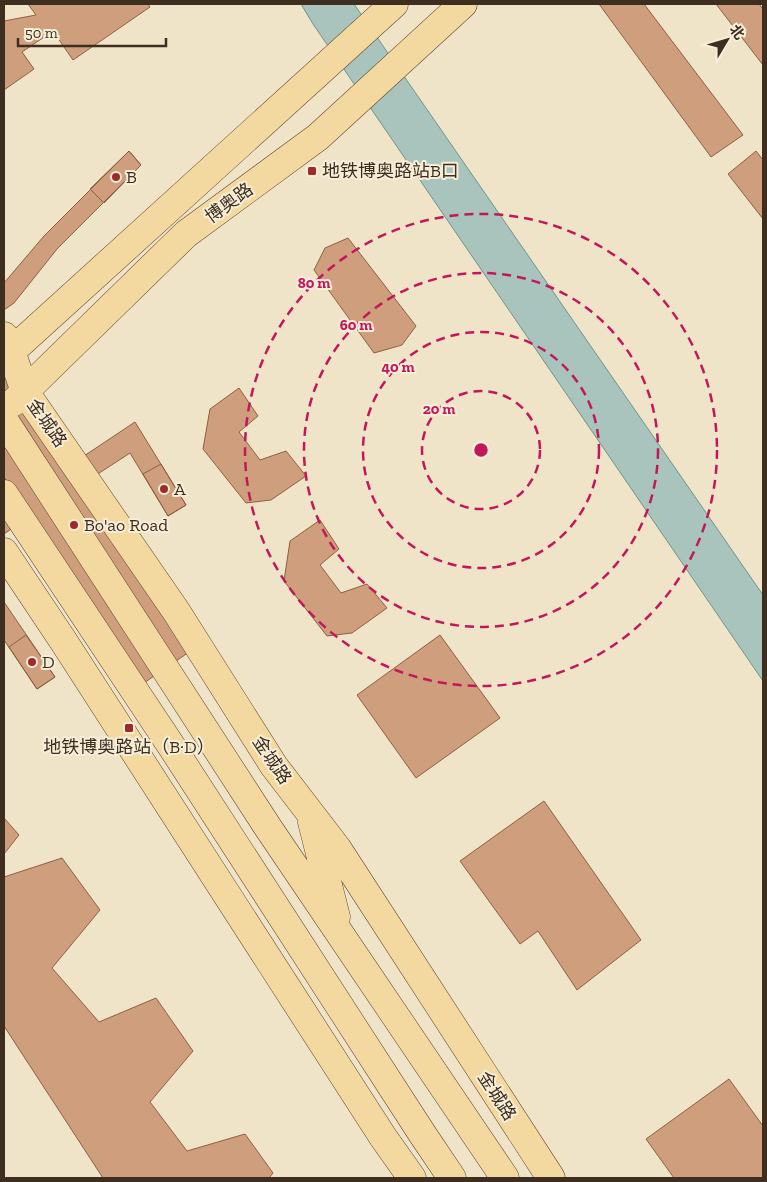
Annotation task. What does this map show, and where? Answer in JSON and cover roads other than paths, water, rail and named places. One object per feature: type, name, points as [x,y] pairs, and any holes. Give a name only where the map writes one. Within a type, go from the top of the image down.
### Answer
[{"type":"main road","name":"博奥路","points":[[6,348],[394,4]]},
{"type":"main road","name":"博奥路","points":[[4,412],[186,234],[318,137],[463,4]]},
{"type":"main road","name":"金城路","points":[[6,348],[25,392],[176,611],[274,766],[337,848],[550,1178]]},
{"type":"main road","name":"金城路","points":[[4,420],[266,826],[505,1178]]},
{"type":"main road","points":[[4,494],[172,746],[452,1178]]},
{"type":"main road","points":[[4,552],[383,1137],[412,1178]]},
{"type":"main road","points":[[309,812],[340,935]]},
{"type":"main road","points":[[328,989],[383,1137]]},
{"type":"water","points":[[301,4],[354,4],[763,595],[763,681],[313,24]]},
{"type":"place","name":"地铁博奥路站B口","points":[[312,171]]},
{"type":"place","name":"B","points":[[116,177]]},
{"type":"place","name":"A","points":[[164,489]]},
{"type":"place","name":"Bo'ao Road","points":[[74,525]]},
{"type":"place","name":"D","points":[[32,662]]},
{"type":"place","name":"地铁博奥路站（B·D）","points":[[129,728]]}]
